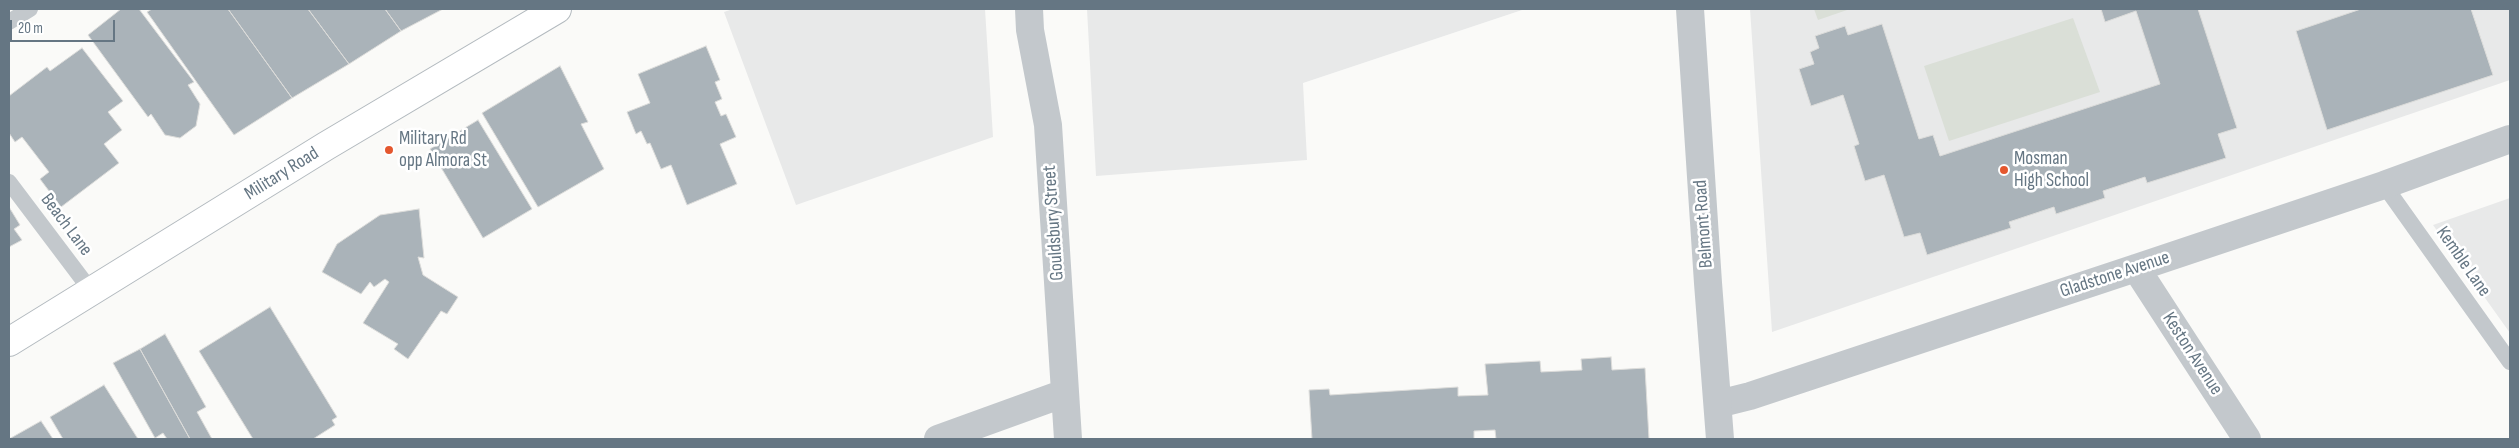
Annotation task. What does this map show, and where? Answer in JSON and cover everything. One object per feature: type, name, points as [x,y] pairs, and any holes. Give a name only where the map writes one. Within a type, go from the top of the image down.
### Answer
[{"type":"main road","name":"Military Road","points":[[9,342],[326,146],[557,9]]},
{"type":"street","name":"Gouldsbury Street","points":[[1029,9],[1030,30],[1048,125],[1068,439]]},
{"type":"street","name":"Belmont Road","points":[[1690,9],[1720,439]]},
{"type":"street","name":"Gladstone Avenue","points":[[1718,404],[1750,396],[2136,268],[2384,185],[2510,139]]},
{"type":"street","name":"Keston Avenue","points":[[2136,268],[2247,439]]},
{"type":"street","points":[[938,439],[1065,393]]},
{"type":"lane","points":[[9,22],[30,9]]},
{"type":"lane","name":"Beach Lane","points":[[9,182],[92,292]]},
{"type":"lane","name":"Kemble Lane","points":[[2384,185],[2510,362]]},
{"type":"shaded area","points":[[733,9],[985,9],[993,137],[796,205],[724,12]]},
{"type":"shaded area","points":[[1087,9],[1525,9],[1303,83],[1307,160],[1096,176]]},
{"type":"shaded area","name":"Mosman High School","points":[[1750,9],[2510,9],[2510,80],[1772,332]]},
{"type":"shaded area","points":[[1814,9],[1850,9],[1818,20]]},
{"type":"shaded area","points":[[2073,18],[2100,92],[1949,141],[1924,66]]},
{"type":"shaded area","points":[[2510,198],[2510,333],[2433,225]]},
{"type":"building","points":[[121,9],[139,9],[194,82],[188,85],[200,104],[196,126],[180,138],[165,135],[151,114],[148,117],[88,35]]},
{"type":"building","points":[[152,9],[228,9],[292,98],[234,135],[147,12]]},
{"type":"building","points":[[228,9],[308,9],[349,64],[292,98]]},
{"type":"building","points":[[308,9],[385,9],[401,31],[349,64]]},
{"type":"building","points":[[385,9],[443,9],[401,31]]},
{"type":"building","points":[[2101,9],[2198,9],[2237,128],[2218,134],[2226,158],[2147,183],[2145,177],[2103,191],[2105,198],[2056,214],[2054,207],[2009,222],[2011,228],[1927,255],[1920,233],[1904,237],[1884,175],[1865,181],[1854,146],[1859,144],[1843,95],[1811,106],[1799,69],[1814,64],[1810,52],[1819,48],[1815,36],[1845,26],[1848,35],[1882,24],[1919,139],[1933,135],[1940,156],[2160,84],[2136,11],[2105,22]]},
{"type":"building","points":[[2361,9],[2471,9],[2493,75],[2327,130],[2296,31]]},
{"type":"building","points":[[706,46],[720,80],[715,82],[722,99],[715,102],[721,116],[726,114],[736,137],[720,144],[737,184],[687,205],[671,165],[661,169],[650,143],[647,144],[641,131],[636,134],[627,112],[650,103],[638,74]]},
{"type":"building","points":[[82,48],[123,101],[108,112],[122,130],[104,144],[119,163],[61,207],[40,179],[49,172],[22,137],[15,142],[9,133],[9,96],[47,67],[50,71]]},
{"type":"building","points":[[560,66],[588,122],[581,124],[604,169],[538,207],[482,113]]},
{"type":"building","points":[[478,120],[532,209],[483,238],[430,149]]},
{"type":"building","points":[[9,207],[20,225],[14,229],[22,240],[9,247]]},
{"type":"building","points":[[419,209],[424,258],[418,257],[423,275],[458,297],[447,314],[441,311],[408,359],[394,349],[398,344],[363,323],[389,282],[385,279],[374,287],[370,282],[361,294],[322,272],[337,244],[380,215]]},
{"type":"building","points":[[270,307],[337,417],[332,420],[335,425],[313,439],[253,439],[199,351]]},
{"type":"building","points":[[165,334],[206,407],[197,412],[212,439],[190,439],[140,349]]},
{"type":"building","points":[[140,349],[190,439],[167,439],[163,433],[155,438],[113,363]]},
{"type":"building","points":[[1611,357],[1612,370],[1645,368],[1649,439],[1496,439],[1495,430],[1474,431],[1474,439],[1312,439],[1309,390],[1329,389],[1330,395],[1458,387],[1458,396],[1488,395],[1485,364],[1540,361],[1541,372],[1582,370],[1581,359]]},
{"type":"building","points":[[104,385],[138,439],[63,439],[50,417]]},
{"type":"building","points":[[41,421],[53,439],[9,439]]},
{"type":"place","name":"Military Rd opp Almora St","points":[[389,150]]},
{"type":"place","name":"Mosman High School","points":[[2004,170]]}]
